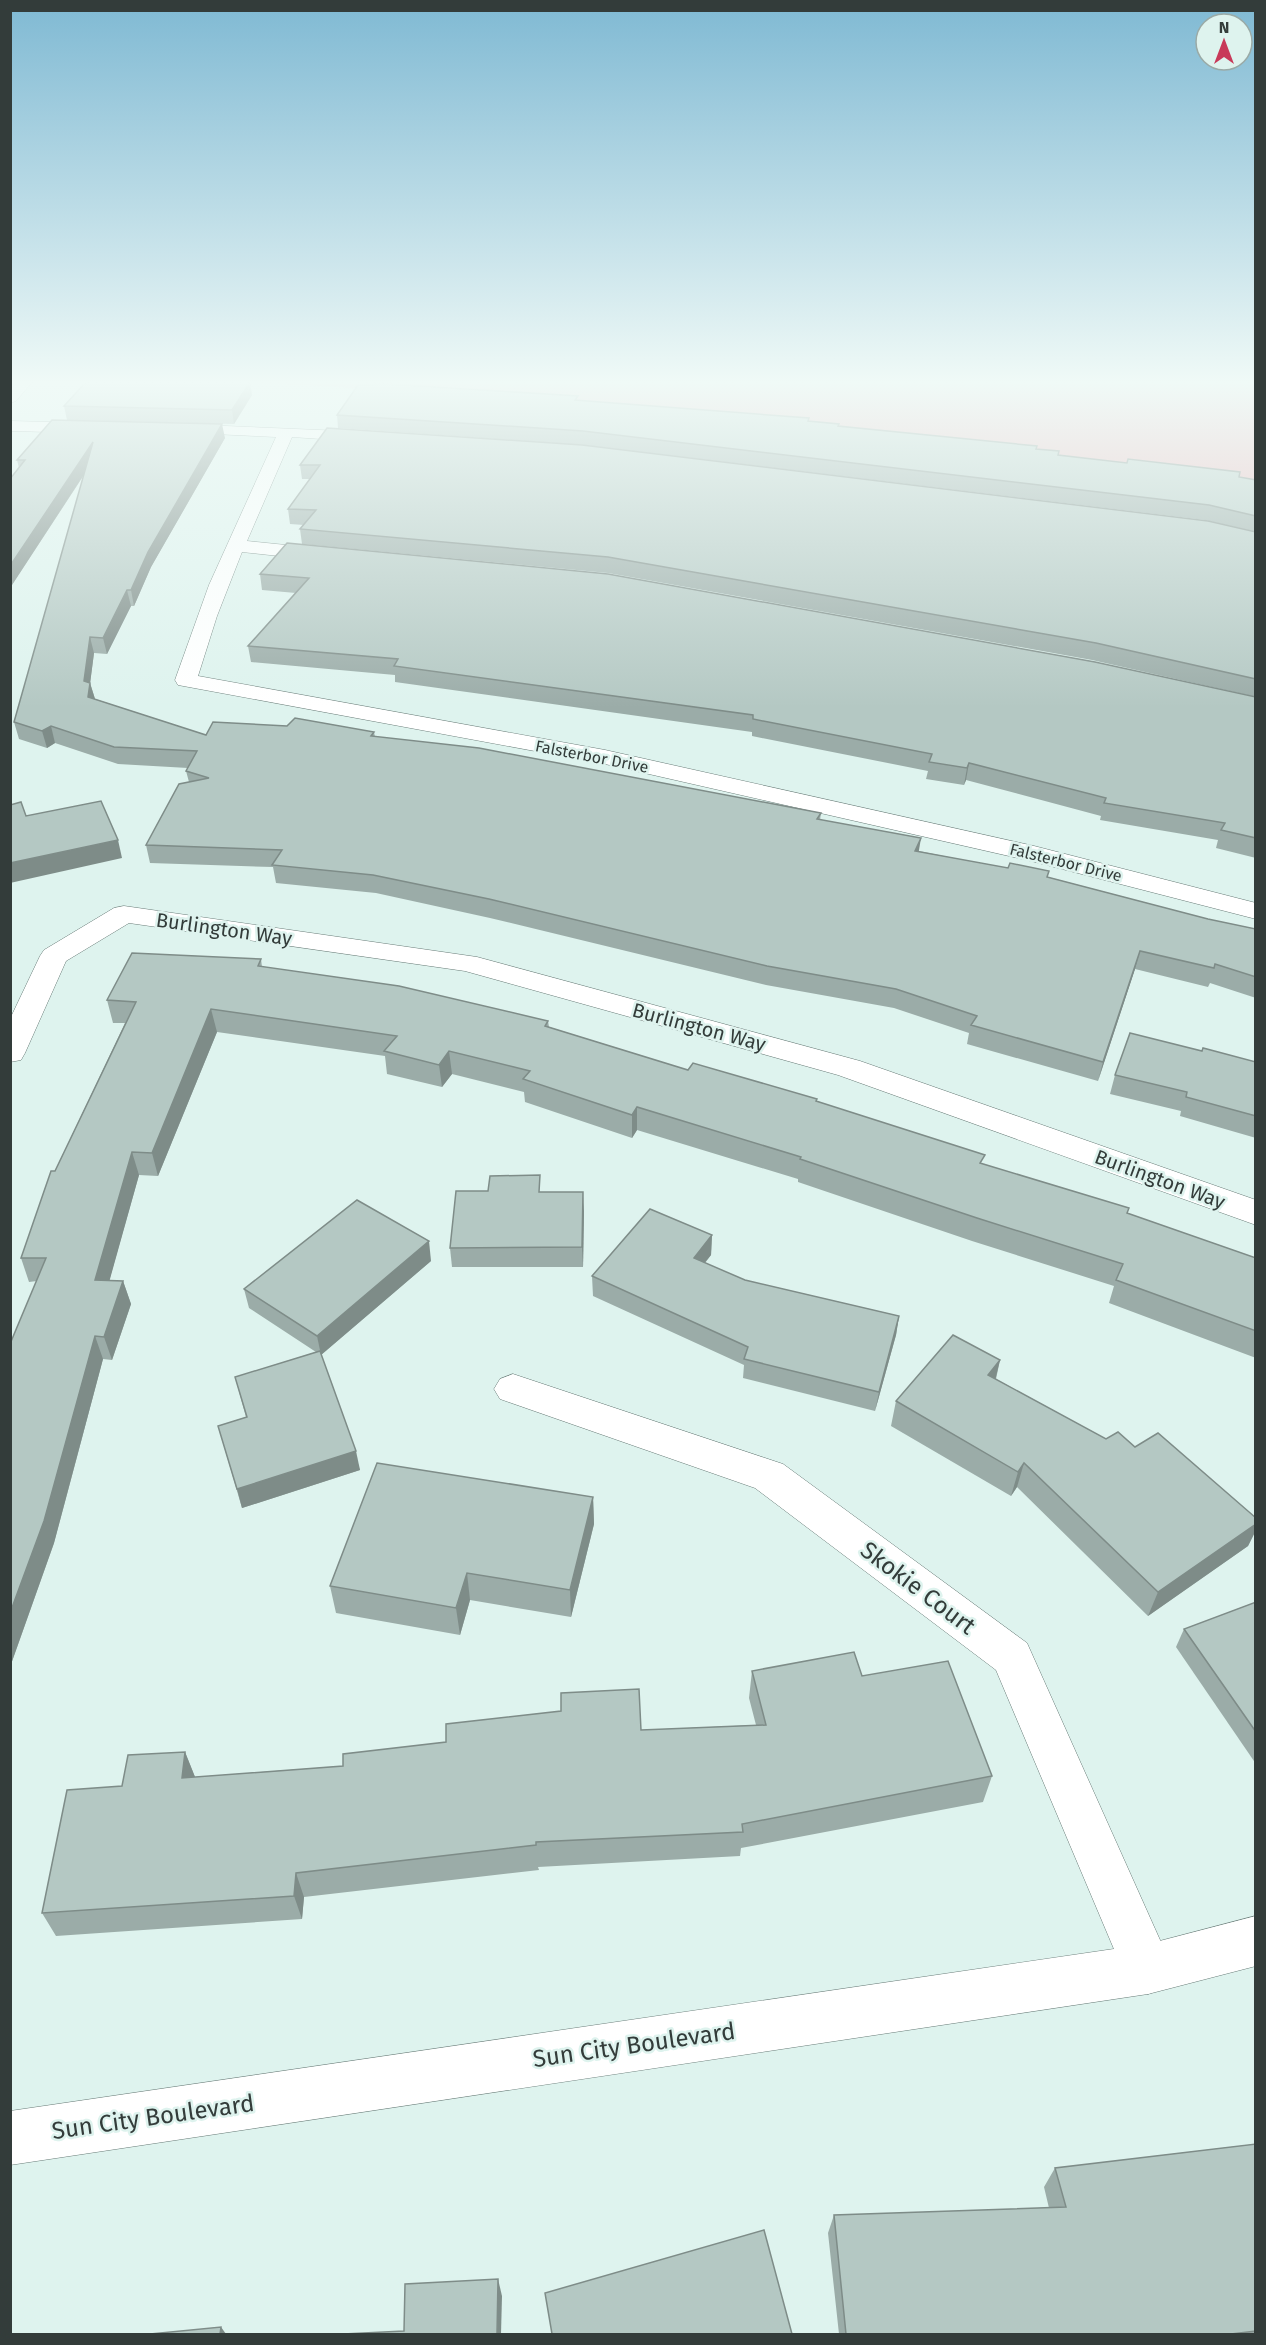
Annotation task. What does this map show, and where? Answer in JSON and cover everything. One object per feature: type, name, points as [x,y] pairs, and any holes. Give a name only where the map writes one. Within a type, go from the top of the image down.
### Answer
[{"type":"street","name":"Falsterbor Drive","points":[[260,489],[197,641],[186,680],[605,757],[1034,854],[1256,911]]},
{"type":"street","points":[[235,546],[340,556]]},
{"type":"street","name":"Burlington Way","points":[[10,1053],[54,956],[124,914],[467,963],[849,1068],[1256,1213]]},
{"type":"street","name":"Skokie Court","points":[[513,1389],[769,1476],[1012,1657],[1148,1969]]},
{"type":"street","name":"Sun City Boulevard","points":[[10,2138],[1148,1969],[1256,1941]]},
{"type":"building","points":[[10,489],[61,489],[10,566]]},
{"type":"building","points":[[80,489],[184,489],[148,552],[131,590],[127,590],[103,638],[90,637],[84,681],[90,683],[88,697],[206,735],[213,722],[287,726],[295,718],[374,732],[371,736],[479,748],[821,813],[817,819],[921,838],[915,851],[1008,868],[1010,863],[1049,871],[1047,877],[1208,919],[1256,929],[1256,977],[1215,964],[1214,968],[1140,951],[1103,1062],[971,1025],[977,1016],[896,989],[767,966],[489,899],[373,875],[272,865],[282,850],[146,845],[179,784],[209,778],[186,771],[197,751],[114,747],[51,726],[42,731],[14,722]]},
{"type":"building","points":[[302,489],[948,489],[1208,521],[1256,532],[1256,679],[1096,643],[608,557],[300,529],[316,510],[288,509]]},
{"type":"building","points":[[1077,489],[1256,489],[1256,516],[1209,505]]},
{"type":"building","points":[[287,543],[608,574],[1095,662],[1256,697],[1256,838],[1221,830],[1225,823],[1104,803],[1106,798],[969,763],[967,768],[929,762],[932,754],[753,719],[753,715],[394,666],[398,659],[248,646],[309,578],[260,574]]},
{"type":"building","points":[[101,801],[118,840],[10,863],[10,805],[21,802],[26,816]]},
{"type":"building","points":[[132,953],[261,959],[258,966],[399,986],[548,1021],[545,1026],[688,1070],[693,1063],[817,1099],[816,1101],[985,1155],[980,1163],[1129,1208],[1127,1213],[1256,1258],[1256,1331],[1116,1280],[1123,1264],[977,1218],[800,1159],[801,1157],[637,1107],[632,1115],[523,1079],[530,1071],[449,1051],[439,1065],[384,1051],[397,1036],[211,1009],[152,1153],[132,1152],[95,1280],[123,1281],[104,1337],[95,1336],[44,1521],[10,1613],[10,1344],[46,1258],[21,1258],[51,1171],[55,1171],[136,1002],[107,1000]]},
{"type":"building","points":[[1130,1033],[1256,1062],[1256,1116],[1186,1097],[1187,1092],[1115,1075]]},
{"type":"building","points":[[540,1175],[539,1192],[583,1192],[582,1247],[450,1248],[456,1191],[488,1191],[490,1176]]},
{"type":"building","points":[[357,1200],[429,1241],[317,1336],[244,1289]]},
{"type":"building","points":[[650,1209],[712,1235],[694,1258],[745,1280],[899,1316],[879,1392],[744,1359],[748,1347],[592,1276]]},
{"type":"building","points":[[953,1335],[1000,1360],[988,1375],[1106,1439],[1118,1432],[1135,1447],[1158,1433],[1256,1518],[1256,1524],[1158,1592],[1024,1463],[1018,1472],[896,1401]]},
{"type":"building","points":[[320,1351],[356,1451],[237,1489],[218,1426],[247,1417],[235,1377]]},
{"type":"building","points":[[377,1463],[593,1497],[570,1590],[467,1573],[456,1608],[330,1586]]},
{"type":"building","points":[[1256,1602],[1256,1732],[1184,1629]]},
{"type":"building","points":[[854,1652],[862,1676],[948,1661],[992,1776],[742,1824],[743,1832],[536,1842],[536,1845],[296,1873],[294,1896],[42,1913],[67,1790],[122,1786],[128,1755],[185,1752],[182,1778],[343,1766],[343,1754],[446,1742],[446,1724],[561,1711],[561,1693],[639,1689],[641,1730],[766,1725],[752,1671]]},
{"type":"building","points":[[1256,2144],[1256,2331],[1231,2334],[846,2334],[834,2215],[1066,2207],[1055,2168]]},
{"type":"building","points":[[764,2230],[792,2334],[552,2334],[545,2293]]},
{"type":"building","points":[[498,2279],[497,2334],[343,2334],[404,2331],[405,2284]]},
{"type":"building","points":[[221,2327],[220,2334],[150,2334]]}]
